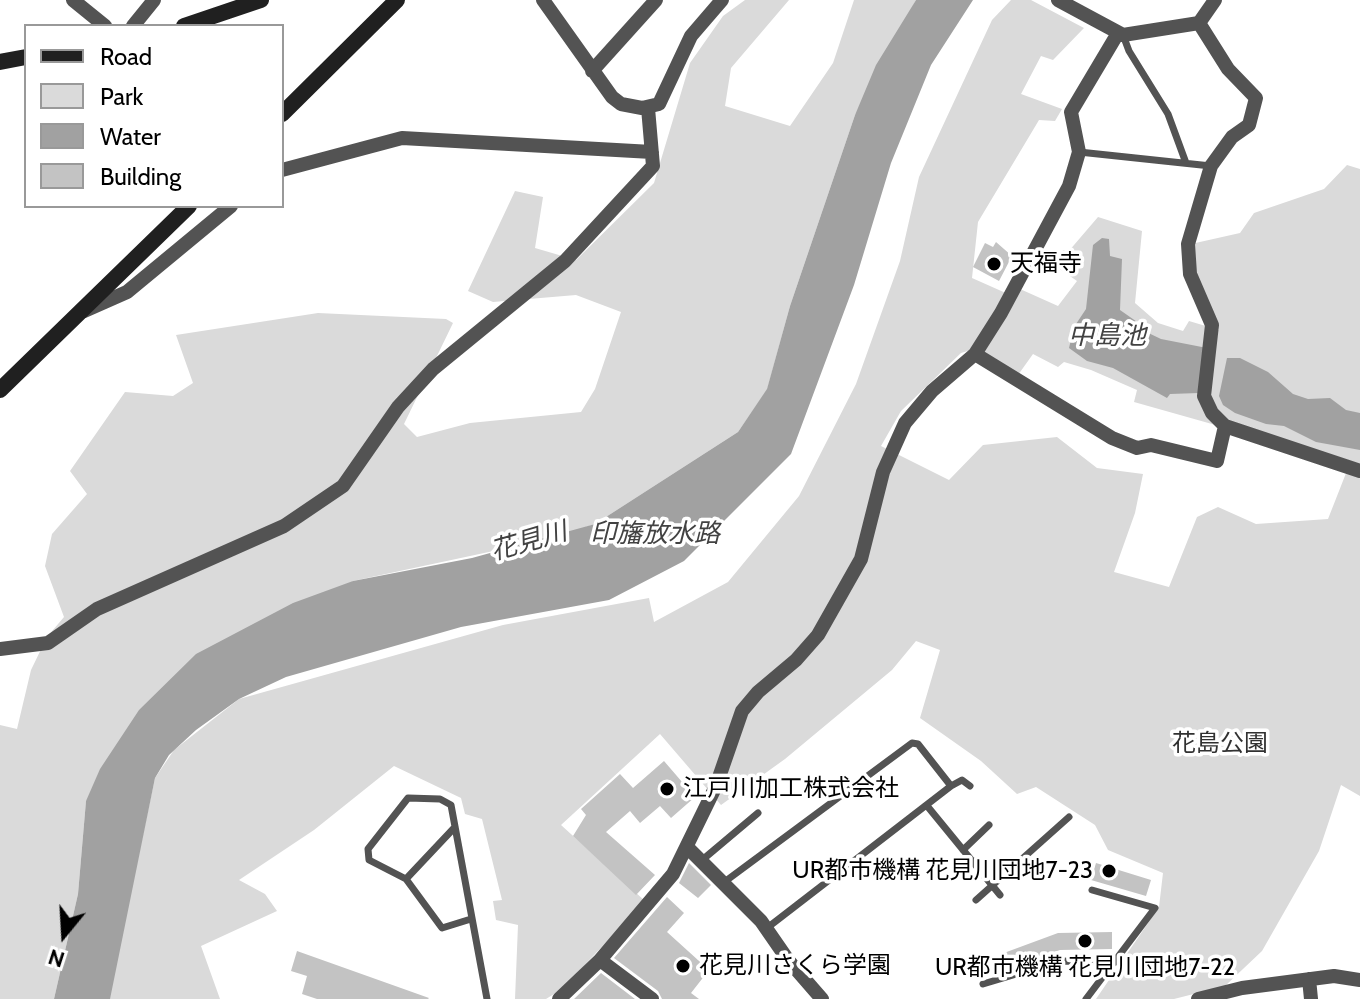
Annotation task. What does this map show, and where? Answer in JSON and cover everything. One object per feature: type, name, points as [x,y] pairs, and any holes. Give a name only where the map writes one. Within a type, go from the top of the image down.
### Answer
[{"type":"street","points":[[73,0],[103,24]]},
{"type":"street","points":[[135,24],[154,0]]},
{"type":"street","points":[[190,24],[261,0]]},
{"type":"street","points":[[284,112],[397,0]]},
{"type":"street","points":[[543,0],[592,71],[621,104],[648,108],[659,104],[691,36],[722,0]]},
{"type":"street","points":[[592,71],[656,0]]},
{"type":"street","points":[[1058,0],[1120,34],[1199,23],[1215,0]]},
{"type":"street","points":[[1199,23],[1228,69],[1256,98],[1249,125],[1232,137],[1211,166],[1188,244],[1190,274],[1212,325],[1204,396],[1212,413],[1225,426],[1360,471]]},
{"type":"street","points":[[559,999],[600,960],[673,874],[716,786],[742,711],[818,635],[861,559],[883,472],[905,423],[932,391],[975,354],[1069,186],[1079,152],[1071,112],[1120,34]]},
{"type":"street","points":[[0,62],[24,57]]},
{"type":"street","points":[[0,649],[48,643],[97,609],[284,526],[334,493],[365,457],[398,407],[433,369],[565,261],[653,166],[648,108]]},
{"type":"street","points":[[284,169],[402,138],[652,152]]},
{"type":"street","points":[[0,390],[187,208]]},
{"type":"street","points":[[84,311],[127,292],[229,208]]},
{"type":"street","points":[[975,354],[1112,438],[1137,448],[1151,445],[1217,461],[1225,426]]},
{"type":"street","points":[[687,847],[767,928],[822,999]]},
{"type":"street","points":[[600,960],[652,999]]},
{"type":"street","points":[[1198,999],[1242,988],[1334,976],[1360,980]]},
{"type":"street","points":[[1309,979],[1311,999]]},
{"type":"lane","points":[[1120,34],[1168,114],[1186,163]]},
{"type":"lane","points":[[1079,152],[1211,166]]},
{"type":"lane","points":[[723,883],[912,743],[918,744],[951,786]]},
{"type":"lane","points":[[767,928],[928,807],[951,786],[962,780],[970,786]]},
{"type":"lane","points":[[471,919],[442,928],[406,879],[369,860],[368,849],[408,798],[440,799],[451,805],[487,999]]},
{"type":"lane","points":[[928,807],[1000,895]]},
{"type":"lane","points":[[701,861],[758,813]]},
{"type":"lane","points":[[976,900],[1069,817]]},
{"type":"lane","points":[[963,850],[989,825]]},
{"type":"lane","points":[[406,879],[455,827]]},
{"type":"lane","points":[[956,875],[973,861]]},
{"type":"lane","points":[[1086,999],[1155,908],[1092,890]]},
{"type":"lane","points":[[983,984],[1060,961],[1116,962]]},
{"type":"green space","points":[[745,0],[789,0],[731,68],[725,106],[790,126],[833,63],[854,0],[916,0],[855,115],[790,306],[767,390],[738,432],[595,524],[545,540],[353,581],[86,801],[78,894],[54,999],[0,999],[0,725],[17,729],[31,670],[47,637],[64,617],[45,566],[52,534],[87,494],[70,471],[125,392],[173,396],[193,383],[176,335],[318,313],[446,319],[453,323],[404,424],[417,437],[470,423],[581,412],[595,389],[621,312],[576,295],[493,302],[468,291],[515,191],[543,197],[535,248],[576,260],[654,183],[690,63],[723,16]]},
{"type":"green space","name":"花島公園","points":[[1011,0],[1031,0],[1084,28],[1053,60],[1041,56],[1021,94],[1062,109],[1055,121],[1039,120],[978,222],[972,278],[1008,294],[988,321],[1020,289],[1058,306],[1077,281],[1057,267],[1063,250],[1068,252],[1098,217],[1142,231],[1135,303],[1158,323],[1183,331],[1189,321],[1219,330],[1193,273],[1191,244],[1240,233],[1254,213],[1324,189],[1347,165],[1360,169],[1360,796],[1341,785],[1319,851],[1262,951],[1225,986],[1174,999],[1096,999],[1159,907],[1163,873],[1108,850],[1095,825],[1036,787],[1017,794],[981,761],[920,718],[940,650],[916,641],[892,670],[785,759],[721,805],[660,734],[561,825],[645,901],[562,989],[546,999],[515,999],[518,925],[496,920],[493,901],[502,900],[482,819],[465,814],[461,798],[394,766],[314,830],[239,880],[265,894],[277,911],[201,946],[220,999],[108,999],[155,778],[174,750],[239,699],[503,625],[649,598],[654,622],[728,582],[799,496],[856,384],[900,261],[919,177],[992,20]],"holes":[[[971,350],[1018,375],[1033,354],[1058,367],[1064,362],[1137,390],[1134,402],[1350,463],[1328,519],[1256,524],[1218,507],[1197,517],[1169,587],[1114,572],[1135,513],[1143,474],[1097,468],[1057,437],[983,445],[949,480],[881,446],[901,411],[961,353]]]},
{"type":"water","name":"印旛放水路","points":[[916,0],[973,0],[931,65],[891,163],[854,285],[791,454],[684,561],[609,600],[461,627],[286,677],[239,699],[196,730],[169,755],[155,778],[110,999],[54,999],[78,894],[86,801],[100,769],[139,710],[196,654],[293,603],[353,581],[472,558],[595,524],[738,432],[767,389],[790,306],[855,115],[876,65]]},
{"type":"water","name":"中島池","points":[[1102,238],[1109,239],[1110,256],[1122,259],[1120,310],[1140,324],[1140,329],[1161,339],[1207,348],[1199,393],[1170,394],[1167,398],[1113,368],[1087,361],[1069,348],[1074,327],[1086,309],[1093,245]]},
{"type":"water","points":[[1227,358],[1240,358],[1268,372],[1293,394],[1308,399],[1330,398],[1346,410],[1360,413],[1360,450],[1316,442],[1284,426],[1266,424],[1235,413],[1223,405],[1219,396]]},
{"type":"building","points":[[996,242],[1012,256],[999,281],[973,267],[985,243],[993,247]]},
{"type":"building","points":[[664,761],[695,797],[671,818],[660,806],[640,823],[630,811],[606,832],[655,875],[636,895],[573,836],[586,815],[581,809],[620,774],[633,788]]},
{"type":"building","points":[[689,863],[711,885],[698,898],[679,883]]},
{"type":"building","name":"UR都市機構 花見川団地7-23","points":[[1096,863],[1151,880],[1146,896],[1091,880]]},
{"type":"building","points":[[667,897],[684,913],[667,932],[709,970],[691,993],[699,999],[662,999],[658,991],[614,958]]},
{"type":"building","points":[[1112,932],[1112,949],[1060,950],[998,971],[993,957],[1058,933]]},
{"type":"building","points":[[297,951],[429,998],[317,999],[302,994],[307,976],[291,971]]},
{"type":"building","points":[[601,973],[635,999],[574,999]]},
{"type":"place","name":"天福寺","points":[[994,264]]},
{"type":"place","name":"江戸川加工株式会社","points":[[667,789]]},
{"type":"place","name":"UR都市機構 花見川団地7-23","points":[[1109,871]]},
{"type":"place","name":"UR都市機構 花見川団地7-22","points":[[1085,941]]},
{"type":"place","name":"花見川さくら学園","points":[[683,966]]},
{"type":"water label","name":"花見川","points":[[529,542]]}]
